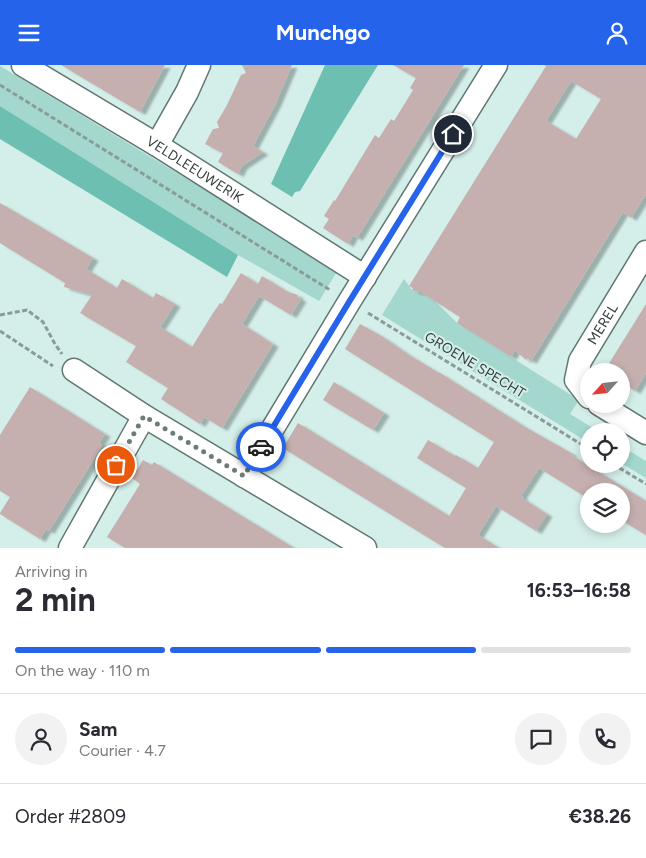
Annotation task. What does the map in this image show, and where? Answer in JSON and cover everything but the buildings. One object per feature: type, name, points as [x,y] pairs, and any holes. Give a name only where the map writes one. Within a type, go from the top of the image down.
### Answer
[{"type":"street","name":"VELDLEEUWERIK","points":[[23,65],[157,145],[365,277]]},
{"type":"street","points":[[157,145],[187,92],[199,65]]},
{"type":"street","points":[[244,476],[496,65]]},
{"type":"street","name":"MEREL","points":[[580,385],[576,380],[580,361],[646,252]]},
{"type":"street","points":[[74,370],[144,416],[365,548]]},
{"type":"street","points":[[614,413],[646,433]]},
{"type":"street","points":[[70,548],[144,416]]},
{"type":"path","name":"GROENE SPECHT","points":[[0,85],[580,443]]},
{"type":"path","points":[[0,315],[26,310],[43,322],[54,344],[74,370],[63,373],[0,331]]},
{"type":"path","points":[[628,473],[646,484]]},
{"type":"shaded area","points":[[325,65],[378,65],[300,191],[295,192],[292,197],[271,184]]},
{"type":"shaded area","points":[[0,66],[338,270],[319,301],[238,255],[0,106]]},
{"type":"shaded area","points":[[0,106],[238,255],[227,277],[0,139]]},
{"type":"shaded area","points":[[404,279],[412,290],[420,292],[435,301],[457,323],[579,400],[570,414],[585,423],[580,423],[580,437],[382,315]]},
{"type":"shaded area","points":[[630,451],[646,461],[646,478],[630,468]]},
{"type":"way so far","points":[[116,465],[144,416],[244,476],[261,447]]},
{"type":"route","points":[[261,447],[453,134]]}]
